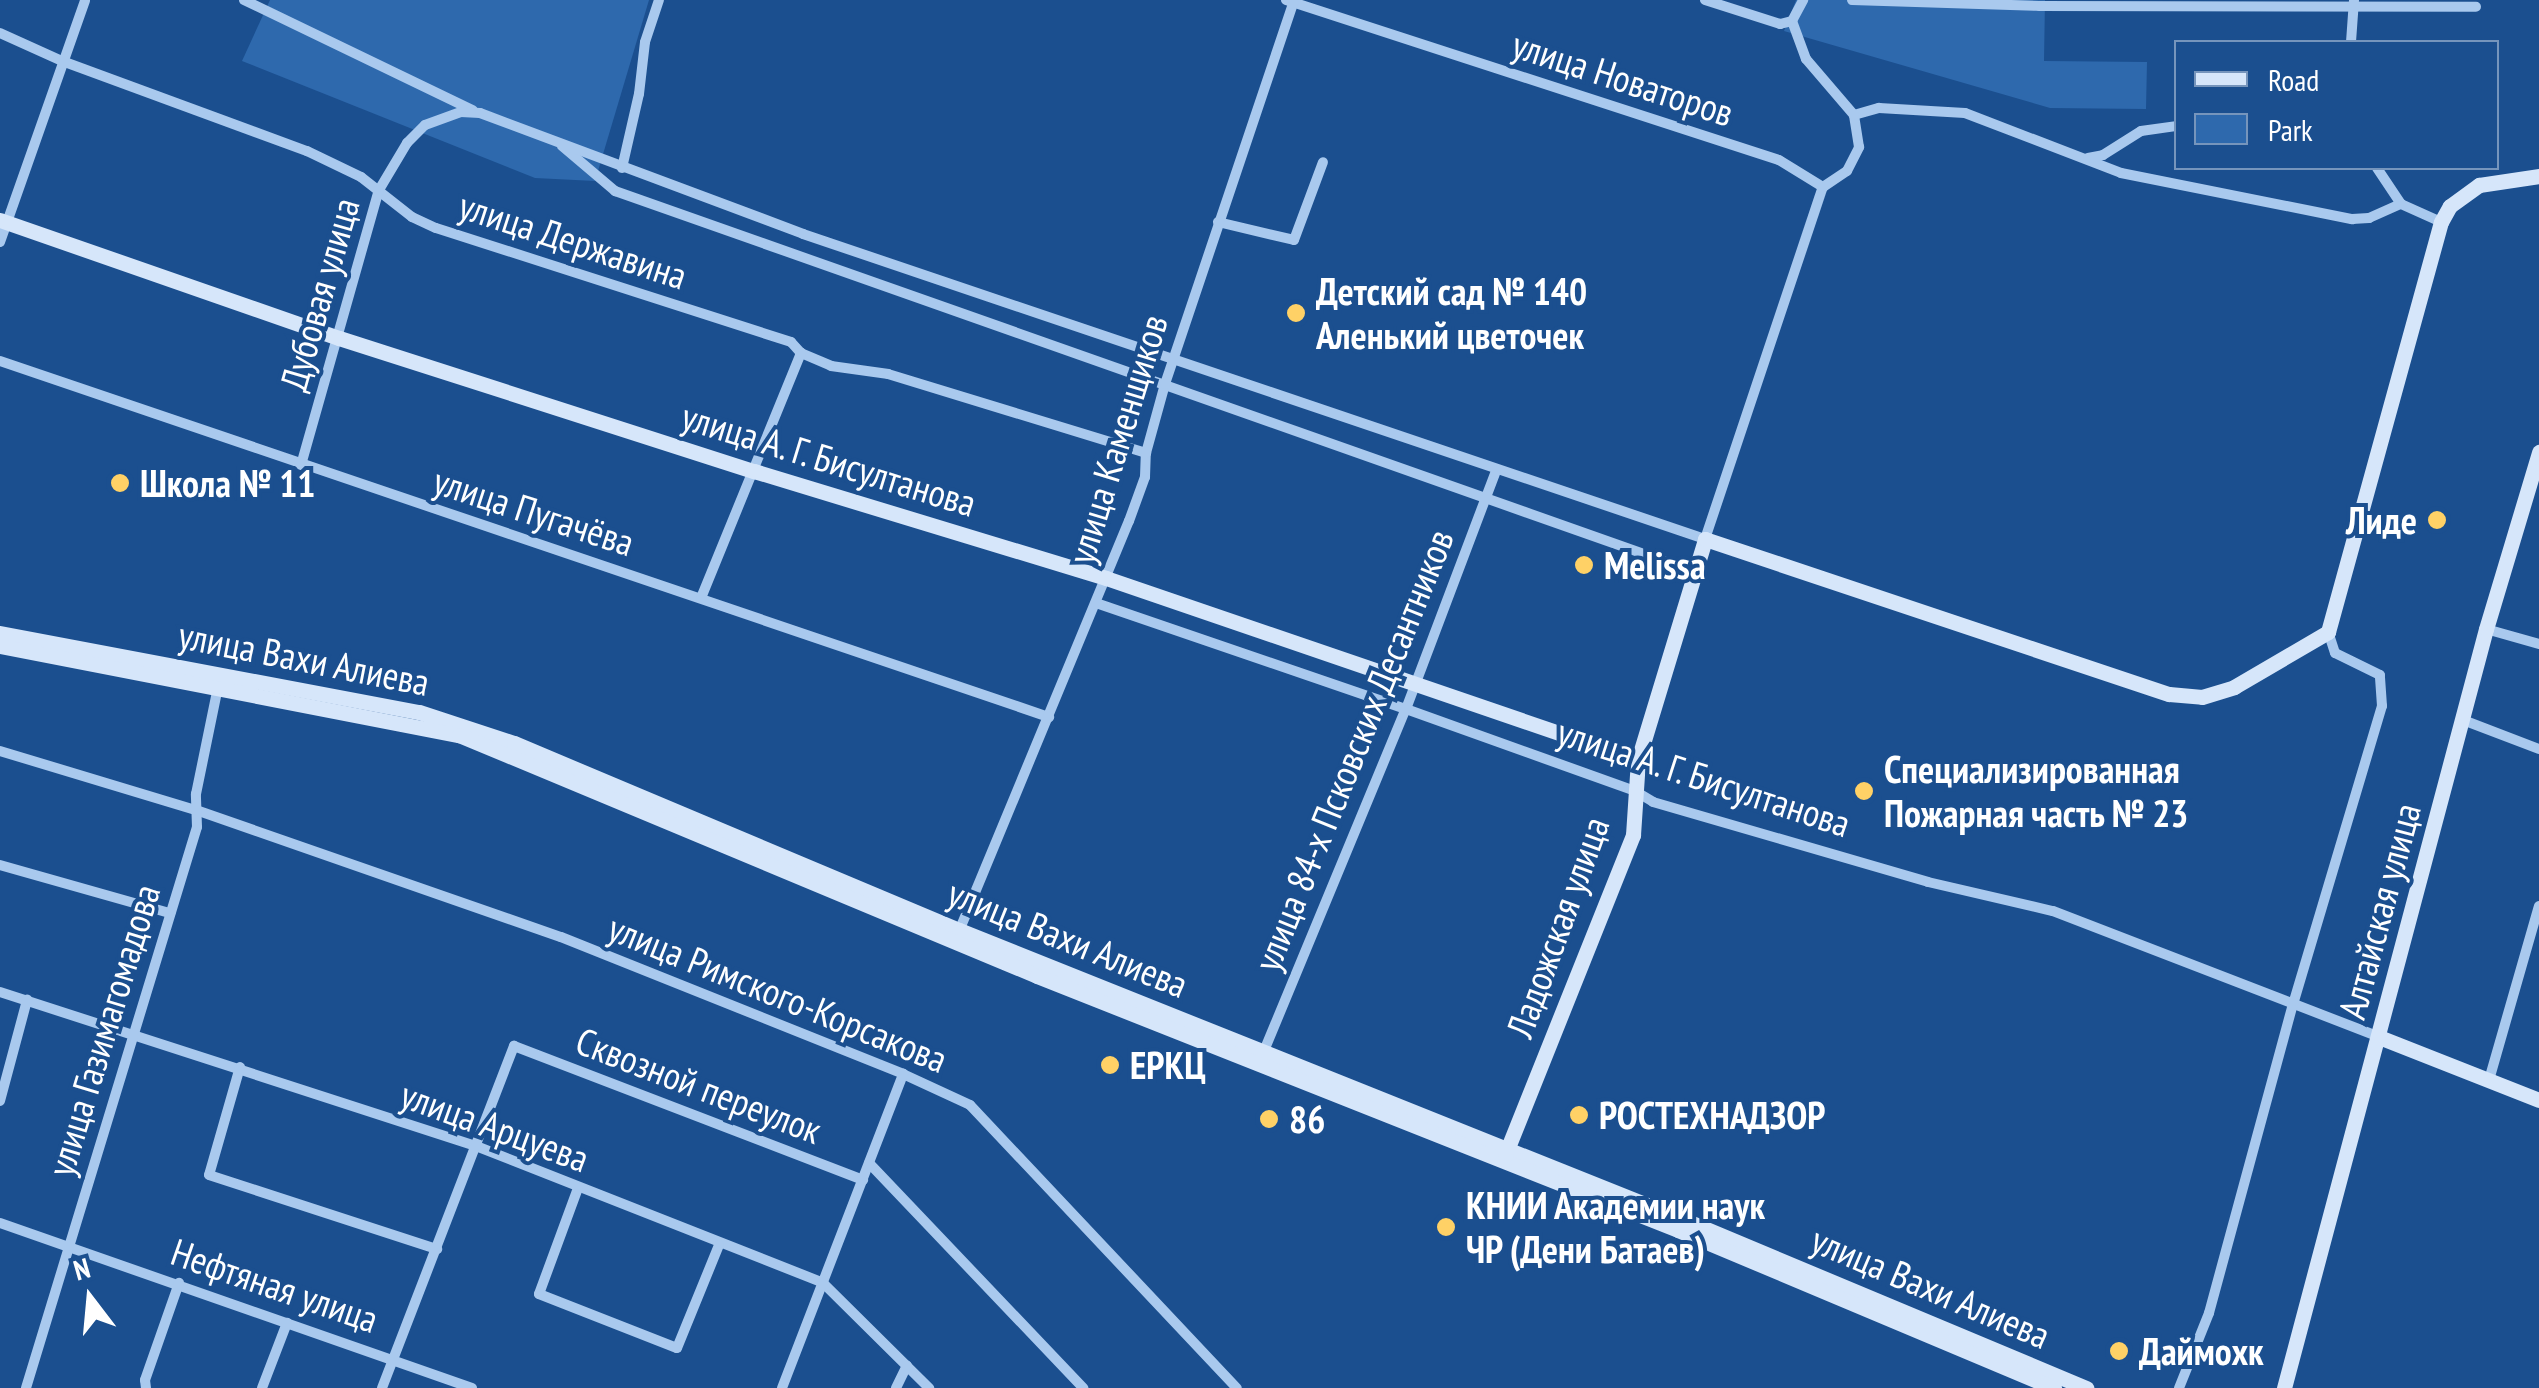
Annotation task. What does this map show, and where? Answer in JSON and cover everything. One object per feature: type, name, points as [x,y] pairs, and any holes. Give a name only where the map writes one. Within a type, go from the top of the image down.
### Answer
[{"type":"main road","points":[[1705,539],[2169,694],[2202,697],[2234,687],[2328,632],[2441,222],[2450,206],[2479,185],[2539,176]]},
{"type":"main road","name":"улица А. Г. Бисултанова","points":[[3,221],[339,338],[1106,578],[1638,760]]},
{"type":"main road","name":"Алтайская улица","points":[[2284,1388],[2486,628],[2533,498],[2539,452]]},
{"type":"main road","name":"Ладожская улица","points":[[1506,1154],[1633,835],[1638,760],[1705,539]]},
{"type":"main road","name":"улица Вахи Алиева","points":[[0,633],[449,720],[957,935],[1264,1051],[2054,1388]]},
{"type":"main road","name":"улица Вахи Алиева","points":[[0,646],[459,734],[2088,1388]]},
{"type":"main road","points":[[2379,1037],[2539,1100]]},
{"type":"street","points":[[0,242],[3,221],[85,0]]},
{"type":"street","points":[[244,0],[480,113],[553,138],[622,168],[1705,539],[1823,187],[1854,161],[1859,146],[1854,115],[1806,59],[1792,22],[1803,0]]},
{"type":"street","points":[[622,168],[640,94],[646,42],[659,0]]},
{"type":"street","points":[[1705,0],[1780,24],[1792,22]]},
{"type":"street","points":[[1852,0],[2476,7]]},
{"type":"street","name":"улица Новаторов","points":[[1291,1],[1780,160],[1823,187]]},
{"type":"street","name":"улица Каменщиков","points":[[957,935],[1145,476],[1146,452],[1165,384],[1291,1]]},
{"type":"street","points":[[2351,40],[2354,4]]},
{"type":"street","name":"улица Державина","points":[[0,33],[62,62],[307,151],[379,190],[412,216],[436,228],[792,342],[802,354],[854,371],[888,374],[1146,452]]},
{"type":"street","points":[[1854,115],[1879,108],[1965,113],[2139,177],[2204,186],[2352,219],[2369,218],[2401,204]]},
{"type":"street","name":"Дубовая улица","points":[[301,465],[379,190],[406,143],[425,125],[442,116],[480,113]]},
{"type":"street","points":[[2087,159],[2103,154],[2140,131],[2174,126]]},
{"type":"street","points":[[553,138],[614,191],[1695,572]]},
{"type":"street","points":[[1218,222],[1294,240],[1323,162]]},
{"type":"street","points":[[2379,170],[2401,204],[2441,222]]},
{"type":"street","points":[[701,598],[802,354]]},
{"type":"street","name":"улица Пугачёва","points":[[0,361],[1049,716]]},
{"type":"street","name":"улица 84-х Псковских Десантников","points":[[1264,1051],[1406,709],[1496,470]]},
{"type":"street","name":"улица А. Г. Бисултанова","points":[[1096,603],[1406,709],[1673,808],[1928,882],[2054,911],[2379,1037]]},
{"type":"street","points":[[2486,628],[2539,644]]},
{"type":"street","points":[[2179,1388],[2209,1314],[2294,1001],[2372,744],[2384,688],[2376,672],[2335,653],[2328,632]]},
{"type":"street","name":"улица Газимагомадова","points":[[26,1388],[198,827],[196,810],[218,687]]},
{"type":"street","points":[[2463,720],[2539,749]]},
{"type":"street","name":"улица Римского-Корсакова","points":[[0,751],[196,810],[561,938],[903,1074],[970,1105],[1237,1388]]},
{"type":"street","points":[[0,865],[170,913]]},
{"type":"street","points":[[2489,1080],[2539,906]]},
{"type":"street","name":"улица Арцуева","points":[[0,992],[476,1146],[718,1245],[822,1282],[928,1388]]},
{"type":"street","points":[[0,1101],[27,1000]]},
{"type":"street","name":"Сквозной переулок","points":[[476,1146],[514,1046],[863,1180]]},
{"type":"street","points":[[240,1067],[209,1175],[436,1249]]},
{"type":"street","points":[[782,1388],[903,1074]]},
{"type":"street","points":[[382,1388],[476,1146]]},
{"type":"street","points":[[869,1162],[1083,1388]]},
{"type":"street","points":[[578,1188],[539,1294],[678,1348],[718,1245]]},
{"type":"street","name":"Нефтяная улица","points":[[0,1223],[394,1357],[472,1388]]},
{"type":"street","points":[[146,1388],[145,1380],[179,1283]]},
{"type":"street","points":[[262,1388],[286,1323]]},
{"type":"street","points":[[896,1388],[907,1365]]},
{"type":"green space","points":[[270,0],[649,0],[595,181],[535,178],[242,61]]},
{"type":"green space","points":[[1796,0],[2045,0],[2044,61],[2147,62],[2146,109],[2050,108],[1784,31]]},
{"type":"place","name":"Детский сад № 140 Аленький цветочек","points":[[1296,313]]},
{"type":"place","name":"Школа № 11","points":[[120,483]]},
{"type":"place","name":"Лиде","points":[[2437,520]]},
{"type":"place","name":"Melissa","points":[[1584,565]]},
{"type":"place","name":"Специализированная Пожарная часть № 23","points":[[1864,791]]},
{"type":"place","name":"ЕРКЦ","points":[[1110,1065]]},
{"type":"place","name":"РОСТЕХНАДЗОР","points":[[1579,1115]]},
{"type":"place","name":"86","points":[[1269,1119]]},
{"type":"place","name":"КНИИ Академии наук ЧР (Дени Батаев)","points":[[1446,1227]]},
{"type":"place","name":"Даймохк","points":[[2119,1351]]}]
